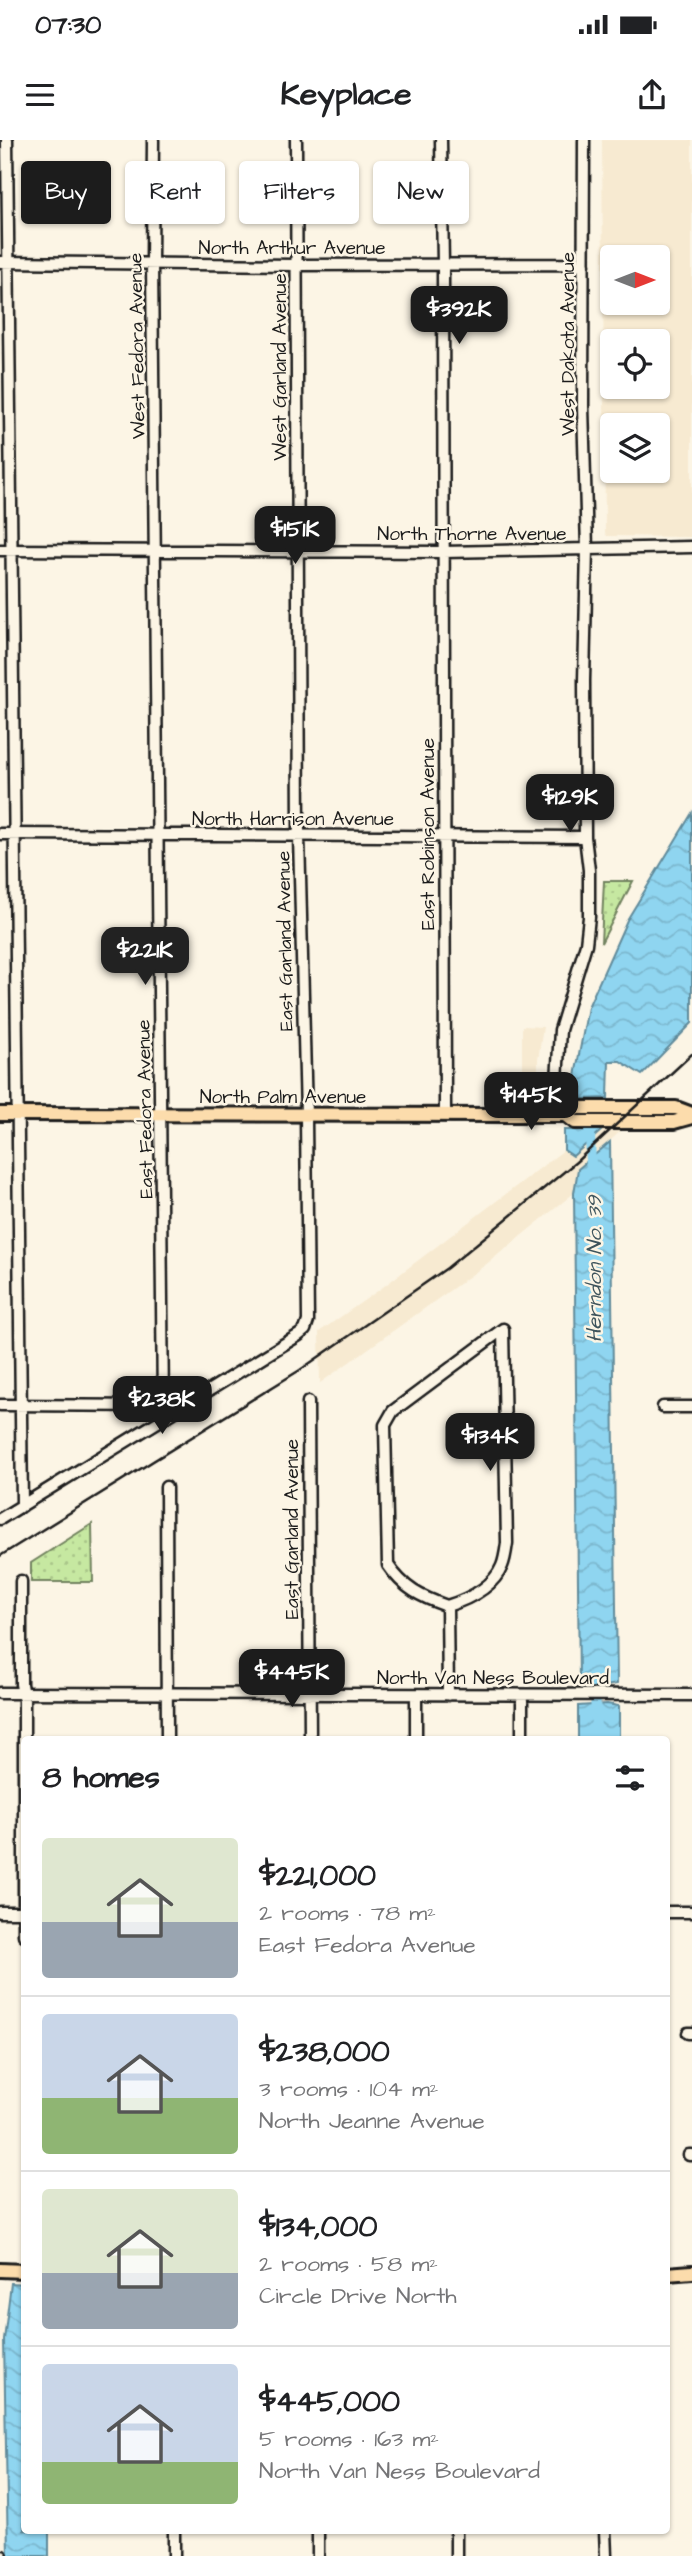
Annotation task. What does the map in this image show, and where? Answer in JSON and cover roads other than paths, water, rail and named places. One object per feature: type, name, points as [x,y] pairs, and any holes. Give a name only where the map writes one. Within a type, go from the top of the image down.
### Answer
[{"type":"main road","name":"North Palm Avenue","points":[[0,1114],[568,1115],[607,1108],[676,1108],[692,1116]]},
{"type":"main road","name":"North Palm Avenue","points":[[568,1115],[605,1122],[674,1122],[692,1116]]},
{"type":"main road","points":[[0,2270],[21,2267]]},
{"type":"main road","points":[[670,2274],[692,2272]]},
{"type":"street","points":[[7,140],[3,262],[12,550],[22,1506]]},
{"type":"street","name":"West Fedora Avenue","points":[[153,140],[156,551]]},
{"type":"street","name":"West Garland Avenue","points":[[296,140],[297,551]]},
{"type":"street","name":"East Robinson Avenue","points":[[441,140],[445,1115]]},
{"type":"street","name":"West Dakota Avenue","points":[[568,1115],[560,1030],[586,944],[589,917],[589,870],[585,837],[587,549],[583,406],[584,140]]},
{"type":"street","name":"North Arthur Avenue","points":[[3,262],[584,264]]},
{"type":"street","name":"North Thorne Avenue","points":[[0,550],[443,552],[692,547]]},
{"type":"street","name":"East Fedora Avenue","points":[[156,551],[165,1411]]},
{"type":"street","name":"East Garland Avenue","points":[[165,1411],[236,1376],[305,1329],[307,1321],[297,551]]},
{"type":"street","name":"North Harrison Avenue","points":[[0,834],[585,837]]},
{"type":"street","points":[[503,1329],[507,1543],[502,1566],[487,1587],[467,1599],[447,1605],[412,1592],[398,1580],[388,1565],[385,1425],[393,1411],[503,1329]]},
{"type":"street","name":"East Garland Avenue","points":[[308,1402],[310,1736]]},
{"type":"street","points":[[0,1405],[165,1411]]},
{"type":"street","points":[[663,1408],[692,1407]]},
{"type":"street","points":[[0,1519],[165,1411]]},
{"type":"street","points":[[166,1487],[167,1736]]},
{"type":"street","points":[[20,1581],[22,1736]]},
{"type":"street","points":[[447,1605],[448,1695]]},
{"type":"street","name":"North Van Ness Boulevard","points":[[0,1693],[692,1695]]},
{"type":"street","points":[[416,1695],[416,1736]]},
{"type":"street","points":[[522,1695],[522,1736]]},
{"type":"street","points":[[0,1912],[21,1912]]},
{"type":"street","points":[[670,1912],[692,1912]]},
{"type":"street","points":[[174,2534],[174,2556]]},
{"type":"street","points":[[318,2534],[318,2556]]},
{"type":"street","points":[[456,2534],[456,2556]]},
{"type":"street","points":[[606,2534],[606,2556]]},
{"type":"water","points":[[692,813],[692,1023],[642,1075],[620,1061],[609,1061],[608,1098],[577,1099],[572,1092],[588,1007],[627,920]]},
{"type":"water","points":[[564,1130],[602,1130],[573,1156],[564,1150]]},
{"type":"water","points":[[610,1142],[617,1684],[606,1686],[579,1684],[574,1193],[578,1169]]},
{"type":"water","points":[[578,1706],[619,1706],[619,1736],[578,1736]]},
{"type":"water","points":[[11,2283],[21,2284],[21,2534],[49,2534],[49,2556],[8,2556],[4,2340]]},
{"type":"waterway","name":"Herndon No. 39","points":[[590,1128],[591,1172]]},
{"type":"waterway","name":"Herndon No. 39","points":[[595,1674],[596,1736]]},
{"type":"railway","points":[[0,1556],[300,1370],[447,1268],[576,1162],[692,1054]]}]
